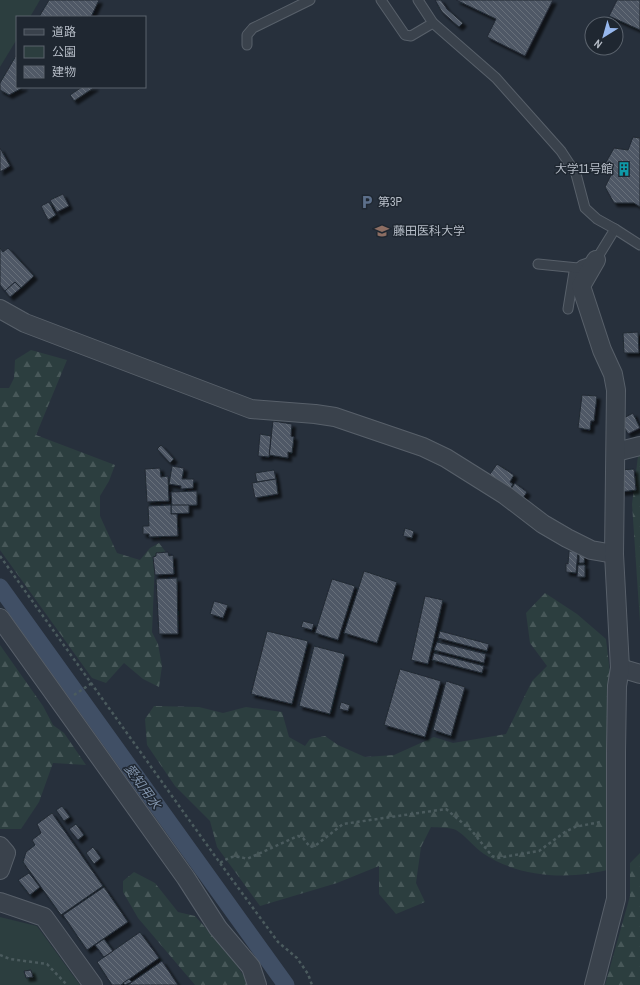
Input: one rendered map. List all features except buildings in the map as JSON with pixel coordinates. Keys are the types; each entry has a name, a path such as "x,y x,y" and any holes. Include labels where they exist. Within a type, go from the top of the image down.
{"street":[{"path":"594,985 616,899 617,686 620,668 614,554 616,390 613,374 602,350 581,286 596,260"},
{"path":"0,309 32,325 250,409 314,414 336,418 423,447 446,458 505,495 543,524 591,550 614,554"},
{"path":"616,452 640,446"},
{"path":"0,618 186,878 218,928 251,967 257,985"},
{"path":"620,668 640,674"},
{"path":"0,846 6,853 0,870"},
{"path":"0,902 44,917 93,985"}],"lane":[{"path":"247,45 247,35 253,28 310,0"},
{"path":"381,0 405,35 411,36 433,23"},
{"path":"418,0 433,23 496,78 561,151 576,174 585,208 597,219 640,245"},
{"path":"568,309 574,272 582,264 596,260 615,229"},
{"path":"538,264 578,268"}],"path":[{"path":"0,556 278,942 297,958 308,974 312,985"},
{"path":"62,704 92,683"},
{"path":"220,863 230,856 247,859 298,836 303,838 310,847 315,846 343,824 446,809 472,831 492,856 497,858 539,851 565,832 576,827 616,819"},
{"path":"0,955 10,960 47,964 67,985"}],"green space":[{"path":"0,0 40,0 31,16 16,16 16,41 0,67"},
{"path":"31,350 67,360 36,435 115,465 109,481 100,496 100,516 117,553 140,560 150,548 159,543 168,555 155,562 152,632 158,644 162,666 159,687 143,679 124,663 106,683 92,678 0,550 0,388 9,388 14,378 15,360"},
{"path":"640,440 640,623 632,504"},
{"path":"545,593 577,614 606,639 614,708 611,869 579,875 546,875 529,872 498,862 484,854 456,830 431,827 421,847 416,883 425,902 396,914 379,894 379,866 337,883 260,906 217,847 210,821 175,786 147,745 145,719 154,706 199,707 223,713 246,707 282,712 289,737 305,746 310,739 325,736 338,745 365,757 394,755 434,737 453,743 506,734 532,681 547,666 530,643 526,613"},
{"path":"0,645 43,706 53,725 64,733 86,765 53,763 39,802 21,829 0,829"},
{"path":"640,853 640,985 605,985 630,896 630,863"},
{"path":"134,872 155,883 178,912 195,916 229,954 250,985 195,985 138,918 123,892 123,881"},
{"path":"0,917 37,926 80,985 0,985"}],"waterway":[{"name":"愛知用水","path":"0,587 286,985"}],"place":[{"name":"大学11号館","path":"624,169"},
{"name":"第3P","path":"367,202"},
{"name":"藤田医科大学","path":"382,231"}]}
